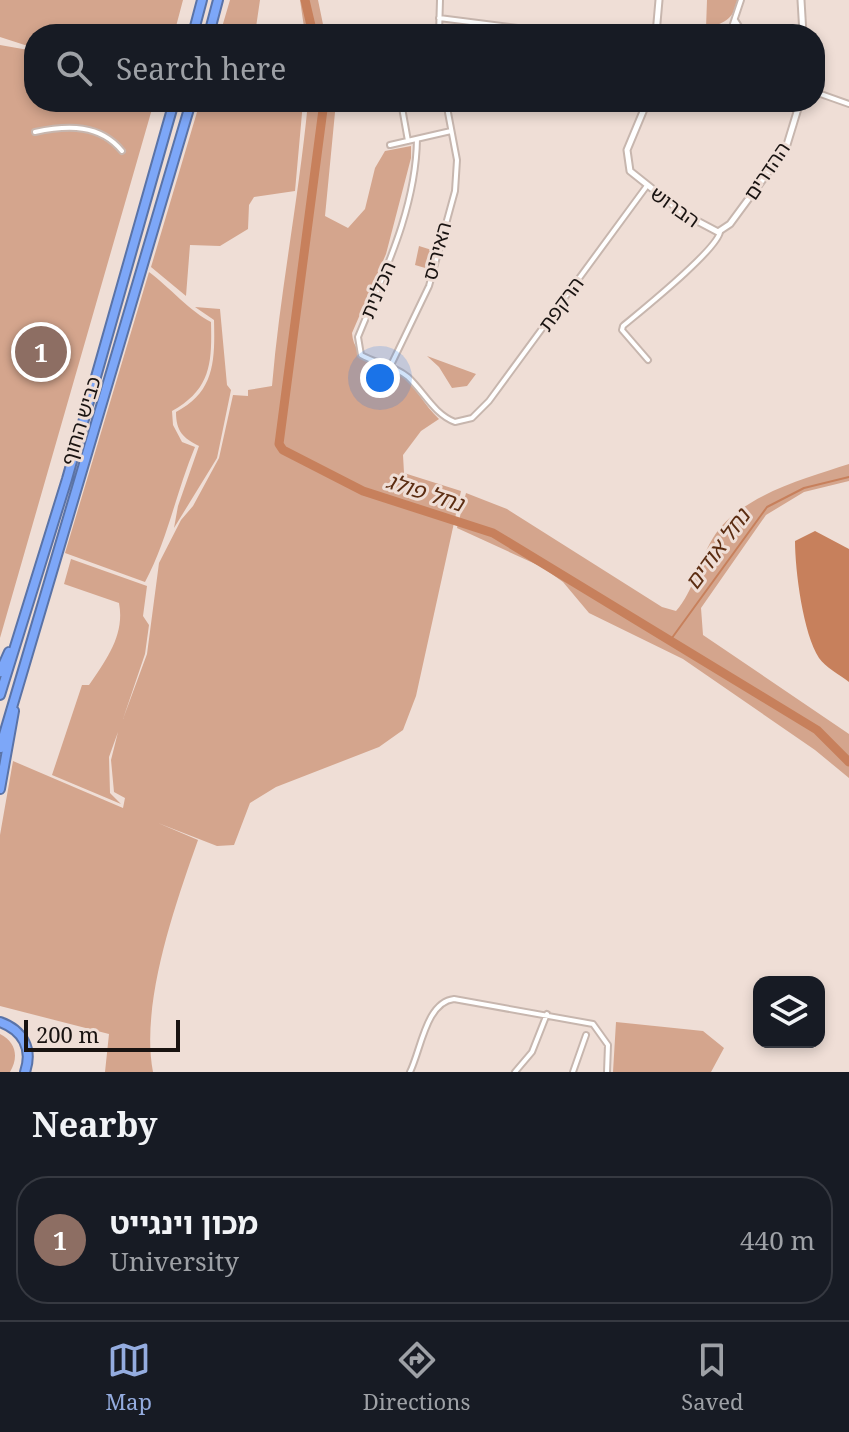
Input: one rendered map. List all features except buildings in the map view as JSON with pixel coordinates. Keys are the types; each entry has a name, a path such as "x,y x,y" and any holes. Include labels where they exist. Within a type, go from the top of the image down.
{"highway":[{"path":"196,24 202,0"},
{"path":"212,24 218,0"},
{"name":"כביש החוף","path":"0,695 67,479 171,112"},
{"name":"כביש החוף","path":"0,748 188,112"},
{"path":"0,672 18,633"},
{"path":"0,789 25,659"},
{"path":"0,1022 18,1032 25,1042 28,1055 25,1072"}],"street":[{"path":"439,24 440,0"},
{"path":"657,24 659,0"},
{"path":"730,24 735,20 741,0"},
{"path":"801,0 802,24"},
{"path":"439,18 487,24"},
{"path":"735,20 738,24"},
{"path":"825,96 849,104"},
{"path":"403,112 408,141"},
{"name":"האיריס","path":"391,365 429,286 455,191 457,160 448,112"},
{"name":"הברוש","path":"643,112 626,154 633,175 703,227 720,232"},
{"name":"ההדרים","path":"720,232 730,224 786,148 797,112"},
{"path":"35,132 61,127 86,129 104,134 122,151"},
{"path":"390,145 451,131"},
{"name":"הכלנית","path":"417,139 415,169 392,259 358,337 361,355 391,365 448,419 461,422 472,418"},
{"name":"הרקפת","path":"472,418 516,366 646,187"},
{"path":"648,360 622,330 623,326 717,241 720,232"},
{"path":"410,1072 433,1012 445,1000 547,1014 598,1027 608,1045 607,1072"},
{"path":"515,1072 532,1052 547,1014"},
{"path":"573,1072 586,1035"}],"shaded area":[{"path":"0,0 183,0 177,24 24,24 24,45 0,37"},
{"path":"230,0 260,0 256,24 223,24"},
{"path":"300,0 318,0 323,24 304,24"},
{"path":"707,0 738,0 727,20 719,24 706,24"},
{"path":"0,45 24,49 24,112 151,112 0,638"},
{"path":"197,112 302,112 295,191 254,197 249,205 248,229 220,246 190,245 186,296 151,267"},
{"path":"307,112 335,112 325,216 348,228 365,209 375,168 385,151 411,146 411,158 386,254 352,333 363,355 401,375 439,419 421,431 403,455 404,473 461,491 416,696 403,730 379,747 276,787 250,803 234,845 217,846 158,823 198,840 170,924 155,986 150,1045 153,1072 105,1072 109,1034 0,1006 0,835 13,761 123,808 125,798 114,792 111,760 118,732 109,757 110,793 121,804 52,775 82,685 89,685 108,656 117,636 120,614 119,603 64,584 71,559 147,586 143,616 149,625 145,654 123,719 147,654 159,563 219,458 233,395 248,396 248,390 272,386"},
{"path":"419,246 435,251 432,270 415,265"},
{"path":"149,272 211,322 211,337 209,362 202,384 185,403 172,411 173,425 182,442 195,447 160,549 145,582 65,553"},
{"path":"195,307 220,309 227,385 231,390 217,458 174,528 178,506 199,446 182,433 176,412 199,395 213,361 214,320"},
{"path":"427,356 476,374 467,386 452,388 439,367"},
{"path":"849,464 849,481 804,492 766,515 701,608 703,635 849,734 849,778 815,750 683,659 589,613 563,582 542,567 457,528 466,493 507,509 662,607 676,611 713,538 724,523 774,490"},
{"path":"815,531 849,549 849,682 819,658 804,618 795,541"},
{"path":"616,1022 703,1031 724,1048 711,1072 613,1072"},
{"path":"0,1034 13,1046 14,1061 10,1072 0,1072"}],"waterway":[{"name":"נחל פולג","path":"305,0 311,24"},
{"name":"נחל פולג","path":"323,112 279,444 283,450 363,491 493,533 817,730 849,762"},
{"name":"נחל אודים","path":"669,642 767,507 804,488 849,477"}],"place":[{"name":"מכון וינגייט","path":"41,352"}]}
